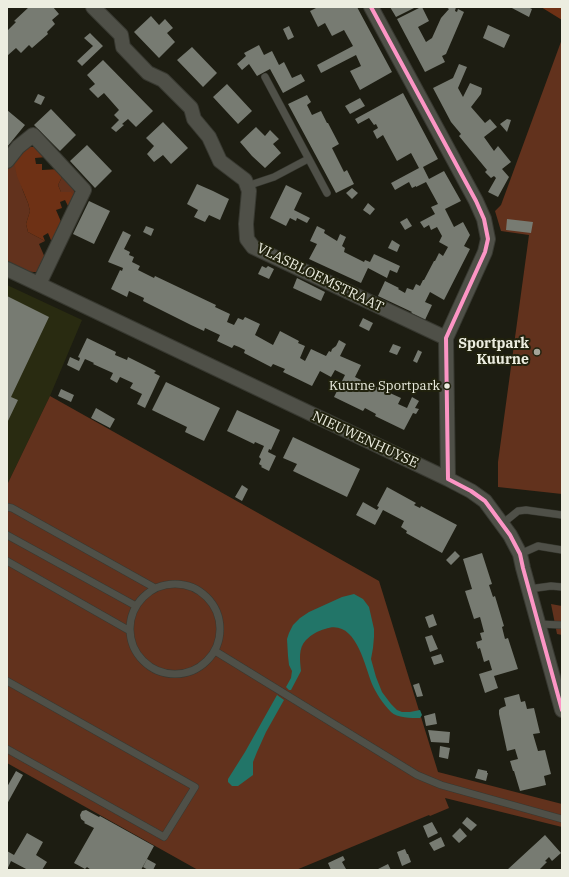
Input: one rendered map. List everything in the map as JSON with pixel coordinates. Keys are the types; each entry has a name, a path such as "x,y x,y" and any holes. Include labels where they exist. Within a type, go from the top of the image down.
{"street":[{"path":"94,7 121,35 123,47 148,73 163,80 191,108 194,119 209,136 220,161 245,180 247,186"},
{"path":"371,7 484,219 488,238 485,252 446,338 448,479"},
{"path":"7,161 18,147 33,135 84,190 39,284"},
{"name":"VLASBLOEMSTRAAT","path":"247,186 249,191 246,224 247,238 253,247 446,338"},
{"name":"NIEUWENHUYSE","path":"7,269 448,479 471,491 485,501 510,535 520,554 528,589 562,710"}],"lane":[{"path":"265,77 327,193"},
{"path":"247,186 274,177 308,159"},
{"path":"7,507 12,508 155,588"},
{"path":"502,524 518,511 526,510 562,515"},
{"path":"7,536 136,606"},
{"path":"520,554 538,546 562,550"},
{"path":"7,562 130,632"},
{"path":"169,584 184,585 198,590 209,599 217,612 220,626 219,641 215,651 208,661 196,670 182,674 167,674 159,672 146,664 133,646 130,632 132,617 136,606 143,597 155,588 169,584"},
{"path":"528,589 551,586 562,587"},
{"path":"538,624 562,625"},
{"path":"215,651 417,775 441,785 562,819"},
{"path":"7,681 195,787 164,837 7,749"}],"shaded area":[{"path":"541,7 562,7 562,20"},
{"name":"Sportpark Kuurne","path":"562,39 562,494 498,487 498,462 529,235 501,231 495,211 501,205"},
{"path":"38,147 47,157 35,158 36,164 42,164 42,170 60,169 62,172 58,185 61,192 71,192 76,198 70,210 65,200 60,202 62,208 56,210 62,224 53,245 48,233 43,236 45,241 28,232 26,224 30,211 17,176 14,162 22,149"},
{"path":"14,159 30,211 26,224 28,232 45,241 39,244 46,260 42,268 34,272 24,270 7,261 7,168"},
{"path":"62,172 71,181 76,198 61,192 58,185"},
{"path":"7,285 82,320 50,396 7,485"},
{"path":"50,396 379,581 438,772 562,804 562,827 445,798 449,808 296,870 198,870 7,763 7,485"},
{"path":"551,604 562,606 562,635 557,634"}],"water":[{"path":"354,594 363,599 369,607 374,629 371,659 382,692 397,710 402,712 410,712 420,710 422,715 420,718 400,717 388,709 372,684 357,644 344,630 335,627 313,634 303,643 300,658 301,671 291,690 286,687 291,678 292,671 289,665 287,639 293,625 309,612 342,597"},
{"path":"277,695 284,700 266,732 257,752 253,762 253,775 238,786 232,786 228,782 228,779"}],"building":[{"path":"29,7 53,7 59,14 52,20 55,24 47,32 48,34 32,48 29,45 21,53 16,48 7,56 7,31 16,22 14,21"},
{"path":"318,7 357,7 392,72 360,90 350,71 361,66 356,55 321,73 317,65 353,46 344,30 332,36 325,23 318,27 310,11"},
{"path":"390,7 416,7 396,17"},
{"path":"421,7 429,21 418,27 426,42 432,38 441,18 449,9 446,7 456,7 455,11 457,12 458,9 464,12 446,54 442,56 445,62 425,72 397,19"},
{"path":"510,7 528,7 532,9 529,17"},
{"path":"151,16 159,25 165,19 173,28 167,33 175,42 159,58 134,32"},
{"path":"488,25 510,35 504,48 483,38"},
{"path":"289,26 294,37 288,40 283,29"},
{"path":"90,33 103,46 82,66 77,61 93,46 84,38"},
{"path":"259,45 264,55 272,51 279,65 284,62 292,78 301,74 305,81 283,93 270,69 257,76 249,64 242,70 237,64 246,56 244,53"},
{"path":"192,47 217,73 203,87 177,60"},
{"path":"103,60 153,111 136,127 128,119 116,132 111,128 119,120 114,115 119,110 104,93 98,98 89,89 95,84 87,75"},
{"path":"459,64 467,67 458,88 463,97 470,83 482,88 481,94 471,107 485,123 490,119 497,127 484,137 494,151 498,146 511,162 502,169 509,177 498,197 488,192 496,178 494,176 491,178 485,172 487,170 459,136 461,134 451,122 433,88 453,78"},
{"path":"227,84 252,111 238,124 213,97"},
{"path":"403,93 438,159 423,167 429,179 444,171 461,201 445,209 454,227 463,222 470,235 464,246 470,249 444,300 430,292 425,302 432,305 425,320 411,313 412,312 378,296 385,281 399,288 398,289 405,293 407,288 413,290 416,284 420,286 439,253 443,256 448,247 439,242 442,236 437,227 431,230 429,225 424,228 420,222 435,214 431,207 438,204 426,182 412,188 409,182 395,190 391,183 419,168 411,153 397,161 383,135 377,139 373,131 378,128 376,124 374,125 369,118 358,124 355,119"},
{"path":"38,94 45,97 41,105 34,102"},
{"path":"307,95 311,102 307,105 312,115 321,111 328,123 339,144 332,148 344,172 347,170 354,184 336,193 288,104"},
{"path":"360,98 365,106 350,114 345,106"},
{"path":"51,109 76,135 60,151 34,125"},
{"path":"7,110 25,125 7,147"},
{"path":"507,119 511,120 507,132 500,124"},
{"path":"163,122 188,148 171,164 163,155 154,162 147,154 154,146 146,138"},
{"path":"256,127 265,136 270,130 279,139 273,144 281,153 265,168 240,142"},
{"path":"87,145 112,171 95,188 70,161"},
{"path":"197,184 229,199 220,220 209,215 205,222 194,217 198,210 187,204"},
{"path":"286,185 302,193 294,210 310,218 307,223 297,218 296,221 290,218 286,226 270,218"},
{"path":"352,188 358,193 352,199 346,193"},
{"path":"89,201 110,211 94,244 73,234"},
{"path":"368,203 375,209 370,215 363,210"},
{"path":"407,218 412,226 405,230 400,222"},
{"path":"507,219 533,222 531,233 506,230"},
{"path":"146,226 154,229 151,236 143,232"},
{"path":"317,226 325,230 324,233 337,241 340,234 346,237 342,246 345,248 344,252 364,262 365,260 370,262 374,254 400,266 397,273 390,270 387,278 368,268 361,283 309,259 317,244 310,241"},
{"path":"123,231 131,235 124,249 130,252 129,255 134,257 132,262 140,266 138,270 154,278 155,276 216,305 215,307 230,314 227,322 234,325 238,318 243,320 245,317 260,324 255,335 273,345 280,331 299,341 298,343 305,346 300,358 305,361 311,349 326,356 329,351 331,352 336,346 339,340 346,344 340,356 361,365 355,377 361,380 359,385 371,391 374,386 401,398 398,404 407,408 412,397 419,401 415,408 419,409 416,414 413,413 404,430 375,416 376,414 365,408 363,411 334,397 345,375 335,370 331,377 320,371 312,386 283,372 285,369 273,364 271,367 244,353 245,350 239,347 234,345 232,348 217,341 220,335 205,328 204,331 191,325 143,301 144,298 129,291 127,297 111,289 120,270 122,271 123,268 108,262"},
{"path":"392,240 400,245 397,252 388,248"},
{"path":"262,266 266,268 268,266 274,269 269,279 258,274"},
{"path":"297,278 325,292 321,301 293,288"},
{"path":"7,296 49,317 11,397 18,400 7,423"},
{"path":"363,318 373,323 369,331 359,326"},
{"path":"87,338 116,352 115,355 127,360 128,357 156,371 154,373 160,376 145,408 137,404 142,394 130,388 133,383 120,377 117,383 110,379 113,373 85,359 79,371 67,365 70,357 79,361 80,358 78,357"},
{"path":"393,344 401,347 397,355 389,352"},
{"path":"418,350 422,352 417,363 413,361"},
{"path":"166,382 220,408 204,441 185,432 187,427 152,410"},
{"path":"61,389 74,395 71,402 58,396"},
{"path":"96,408 115,419 110,428 91,418"},
{"path":"237,410 280,430 271,450 269,449 268,452 276,456 269,471 261,467 262,466 259,464 261,459 259,457 264,446 255,442 254,444 227,431"},
{"path":"293,437 360,469 347,497 293,471 297,464 283,458"},
{"path":"242,485 248,489 242,501 235,497"},
{"path":"387,487 416,503 414,505 420,508 421,506 457,525 442,553 406,533 407,531 401,527 404,521 383,510 375,525 356,515 363,502 377,510 379,507 377,506"},
{"path":"455,551 460,556 451,565 446,560"},
{"path":"482,553 492,584 489,585 493,597 495,596 504,626 502,627 505,639 508,638 518,669 494,676 498,688 485,693 479,674 492,670 489,660 484,662 480,648 478,649 476,642 482,640 480,633 484,632 480,617 474,619 465,591 472,589 463,559"},
{"path":"433,614 437,625 429,628 425,617"},
{"path":"432,635 438,649 430,652 425,637"},
{"path":"441,654 444,662 434,665 431,657"},
{"path":"419,683 423,696 417,697 413,685"},
{"path":"519,694 521,702 525,701 527,709 534,708 540,733 533,734 538,751 545,750 551,774 544,776 546,785 520,791 510,761 518,759 515,749 507,751 499,714 499,710 506,706 504,698"},
{"path":"435,713 437,724 426,726 424,716"},
{"path":"428,730 450,732 449,743 431,742"},
{"path":"440,746 450,748 448,759 439,757"},
{"path":"478,769 487,771 486,781 475,778"},
{"path":"16,771 23,775 7,804 7,787"},
{"path":"86,810 99,817 100,816 154,846 141,870 91,870 87,867 85,869 74,863 94,828 84,823 85,822 81,819 80,815 82,811"},
{"path":"467,817 477,825 471,831 462,823"},
{"path":"432,822 438,833 428,838 423,826"},
{"path":"460,828 467,836 459,843 452,836"},
{"path":"27,833 43,842 36,855 47,862 42,870 28,870 11,861 7,870 7,851 14,855"},
{"path":"545,835 561,853 552,861 549,857 545,861 547,862 539,870 507,870"},
{"path":"441,837 445,846 434,851 429,843"},
{"path":"405,849 411,862 402,866 397,852"},
{"path":"343,856 345,860 342,862 346,869 331,870 328,863"},
{"path":"147,859 156,864 153,870 148,870 143,867"},
{"path":"388,864 391,870 376,870"}],"transit line":[{"path":"371,7 476,201 484,219 488,239 485,252 446,338 448,479"},
{"path":"448,479 471,491 485,501 510,535 520,554 562,710"}],"place":[{"name":"Sportpark Kuurne","path":"537,352"},
{"name":"Kuurne Sportpark","path":"447,386"}]}
